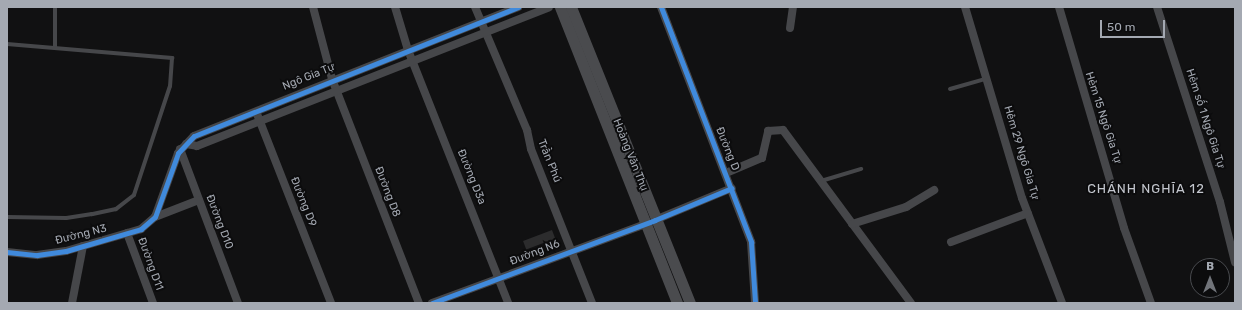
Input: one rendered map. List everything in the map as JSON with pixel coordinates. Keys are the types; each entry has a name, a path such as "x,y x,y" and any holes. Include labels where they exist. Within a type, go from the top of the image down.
{"street":[{"name":"Đường D8","path":"313,7 332,79 419,303"},
{"name":"Đường D3a","path":"395,7 408,50 508,303"},
{"name":"Trần Phú","path":"475,7 479,21 527,130 531,149 592,303"},
{"name":"Ngô Gia Tự","path":"183,146 194,136 255,110 518,7"},
{"name":"Ngô Gia Tự","path":"183,146 197,146 336,88 549,7"},
{"name":"Hoàng Văn Thụ","path":"560,7 611,108 630,157 671,290 677,303"},
{"name":"Hoàng Văn Thụ","path":"571,7 600,113 620,162 690,303"},
{"name":"Đường D","path":"661,7 732,188 751,242 755,303"},
{"path":"790,28 793,7"},
{"name":"Hẻm 29 Ngô Gia Tự","path":"965,7 1028,213 1062,303"},
{"name":"Hẻm 15 Ngô Gia Tự","path":"1059,7 1124,228 1151,303"},
{"name":"Hẻm số 1 Ngô Gia Tự","path":"1157,7 1220,202 1235,262"},
{"path":"600,113 611,108"},
{"name":"Đường D9","path":"255,110 331,303"},
{"path":"726,173 762,158 768,131 773,128 788,136 911,303"},
{"path":"155,217 183,146"},
{"name":"Đường D10","path":"183,146 199,200 238,303"},
{"path":"620,162 630,157"},
{"name":"Đường N6","path":"432,303 650,222 732,188"},
{"path":"852,224 906,207 934,190"},
{"name":"Đường N3","path":"7,252 37,255 83,246 127,233 150,224 155,217 199,200"},
{"path":"951,242 1028,213"},
{"name":"Đường D11","path":"127,233 153,303"},
{"path":"72,303 83,246"},
{"path":"671,290 682,285"}],"lane":[{"path":"55,7 55,48"},
{"path":"7,44 172,58 170,86 134,195 116,209 92,214 66,218 7,217"},
{"path":"950,89 987,78"},
{"path":"820,181 861,169"}],"building":[{"path":"552,230 555,238 526,250 523,241"}],"cycle path":[{"path":"7,252 37,255 66,251 141,229 155,217 178,153 194,136 518,7"},
{"path":"661,7 751,242 755,303"},
{"path":"432,303 655,220 732,188"}],"district":[{"name":"CHÁNH NGHĨA 12","path":"1146,189"}]}
